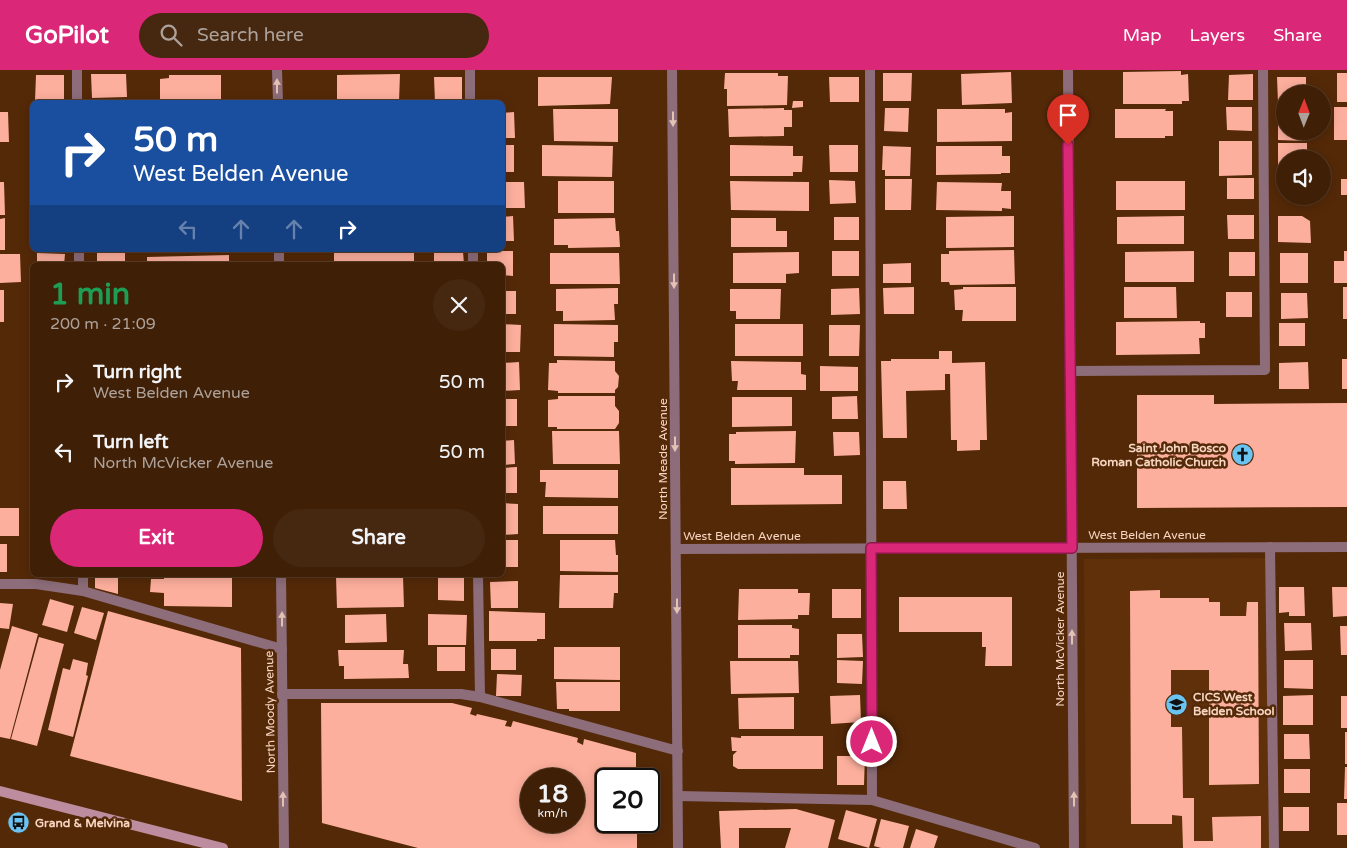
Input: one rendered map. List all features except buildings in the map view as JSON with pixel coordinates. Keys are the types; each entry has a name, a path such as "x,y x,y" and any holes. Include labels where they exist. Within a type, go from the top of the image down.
{"main road":[{"path":"0,791 223,848"}],"street":[{"path":"77,70 77,100"},
{"path":"277,70 278,100"},
{"path":"470,70 470,100"},
{"name":"North Meade Avenue","path":"672,70 678,848"},
{"path":"870,70 872,800"},
{"name":"North McVicker Avenue","path":"1068,70 1074,848"},
{"path":"1070,371 1265,370 1263,70"},
{"path":"1270,547 1274,848"},
{"name":"West Belden Avenue","path":"676,548 1347,547"},
{"path":"83,577 83,591"},
{"name":"North Moody Avenue","path":"281,577 284,848"},
{"path":"478,577 480,697"},
{"path":"0,584 36,584 83,591 282,649"},
{"path":"282,694 461,694 480,697 678,752"},
{"path":"678,796 872,800 1035,848"}],"shaded area":[{"name":"CICS West Belden School","path":"1267,558 1269,848 1086,848 1084,559"}],"place":[{"name":"Saint John Bosco Roman Catholic Church","path":"1242,455"},
{"name":"CICS West Belden School","path":"1177,704"},
{"name":"Grand & Melvina","path":"19,823"}],"route":[{"path":"872,742 871,548 1072,548 1068,145"}]}
